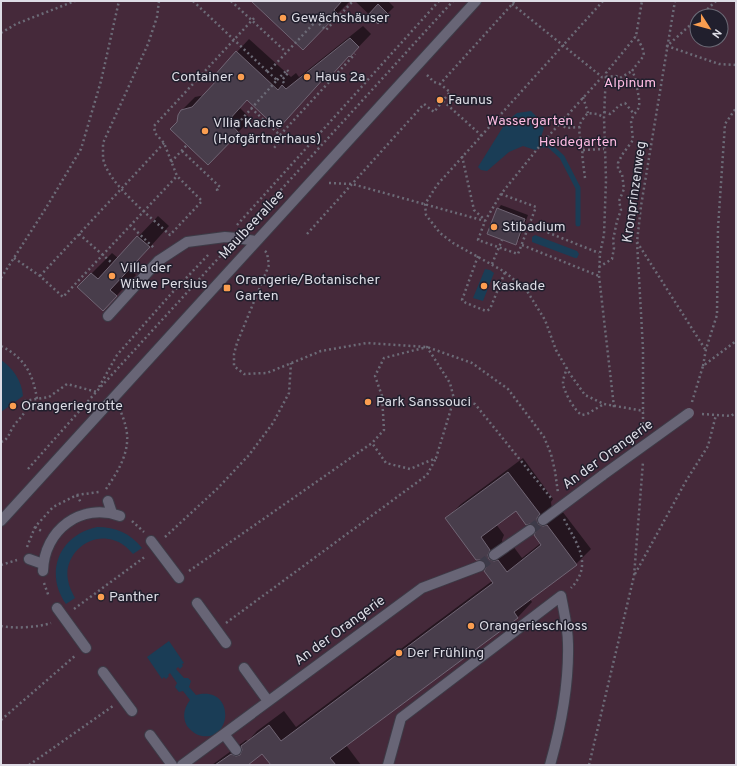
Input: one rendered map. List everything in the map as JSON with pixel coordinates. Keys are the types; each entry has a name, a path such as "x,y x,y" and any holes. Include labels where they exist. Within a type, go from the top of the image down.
{"street":[{"name":"Maulbeerallee","path":"1,521 476,1"},
{"path":"108,316 158,261 187,242 225,237 256,241"},
{"name":"An der Orangerie","path":"543,520 689,413"},
{"path":"108,501 116,514"},
{"path":"29,559 43,568 48,536 59,516 78,517 84,509 116,514"},
{"path":"494,555 530,530"},
{"path":"154,545 179,578"},
{"name":"An der Orangerie","path":"182,765 422,588 480,566"},
{"path":"388,765 401,718 561,596 566,620 568,673 550,765"},
{"path":"197,603 226,643"},
{"path":"57,608 86,648"},
{"path":"244,668 268,702"},
{"path":"103,672 132,711"},
{"path":"224,734 236,750"},
{"path":"150,735 172,765"}],"path":[{"path":"1,33 16,24 75,1"},
{"path":"1,278 46,208 81,149 101,81 120,1"},
{"path":"159,1 157,17 148,44 103,143 103,159 108,172 121,189 170,235 202,201 177,176 164,143 155,133 154,126 256,16"},
{"path":"193,1 277,80"},
{"path":"231,1 286,52"},
{"path":"268,72 316,20 326,30 353,1"},
{"path":"97,391 117,355 439,1"},
{"path":"26,471 97,391 453,1"},
{"path":"307,234 424,104 434,112 450,92 440,84 515,1"},
{"path":"604,1 482,136 462,156 437,185 425,204 426,215 440,233 452,243 505,272 527,292 545,320 556,350 585,395 614,407 599,276 600,253 604,235 606,180 604,149 606,73 636,36 642,1"},
{"name":"Kronprinzenweg","path":"614,407 644,411 643,349 636,242 675,1"},
{"path":"709,8 716,1"},
{"path":"512,4 602,77"},
{"path":"689,26 667,46 719,64 736,65"},
{"path":"500,194 536,207 518,254 478,240 485,221 500,194 534,152 602,77 616,76 620,78 632,71 642,59 644,54 636,36"},
{"path":"280,135 355,54"},
{"path":"241,120 287,70 289,72 282,80 284,83"},
{"path":"600,267 612,259 614,248 613,240 621,210 619,201 624,189 622,174 618,169 618,163 633,140 631,121 634,114 637,112 640,98 632,71"},
{"path":"583,97 588,113"},
{"path":"442,101 482,136"},
{"path":"604,112 610,114 618,105 625,103 634,114"},
{"path":"251,108 283,138 273,149"},
{"path":"736,108 725,124 718,228 717,315 706,349 689,413 730,416 736,412"},
{"path":"588,113 604,116"},
{"path":"585,178 580,127 581,122 588,113"},
{"path":"560,123 566,128 580,127"},
{"path":"40,276 164,143"},
{"path":"171,162 187,145"},
{"path":"583,150 604,149"},
{"path":"182,151 220,187 217,190 219,191"},
{"path":"462,156 474,210 485,221"},
{"path":"14,258 40,276 63,297 177,176"},
{"path":"310,183 352,184 485,221"},
{"path":"130,225 155,249 152,253"},
{"path":"529,225 600,253"},
{"path":"79,234 112,263"},
{"path":"492,264 502,240"},
{"path":"256,241 267,253 269,265 237,343 234,354 234,366 244,374 268,373 321,351 368,343 427,347 472,363 508,389 544,437 551,454 555,471 559,508"},
{"path":"636,242 706,349"},
{"path":"522,245 599,276"},
{"path":"478,256 462,300 466,303 486,311 490,310 505,272"},
{"path":"702,366 736,341"},
{"path":"1,346 18,357 28,370 34,382 36,399"},
{"path":"216,630 427,475 436,458 454,400 450,383 427,347"},
{"path":"179,578 372,443 384,430 382,396 375,376 384,358 427,347"},
{"path":"1,626 9,628 49,624 63,617 164,537 218,488 250,455 273,423 289,394 291,363"},
{"path":"567,367 563,384 578,414 587,414 604,404"},
{"path":"454,400 475,404 559,508 582,555 583,568 578,581 561,596"},
{"path":"634,576 686,481 708,446 716,415"},
{"path":"372,443 386,462 410,469 436,458"},
{"path":"588,765 634,576 642,472"},
{"path":"78,495 84,509"},
{"path":"116,514 137,524 154,545"},
{"path":"35,526 48,536"},
{"path":"43,568 46,591 57,608"},
{"path":"1,720 73,657 86,648"},
{"path":"29,765 123,699"}],"green space":[{"name":"Park Sanssouci","path":"1,1 736,1 736,765 1,765"}],"water":[{"path":"531,111 538,118 544,128 539,143 542,145 541,148 535,150 523,146 509,152 487,171 481,170 478,167 506,122 517,113"},
{"path":"535,235 577,251 579,254 577,258 575,258 532,242 532,237"},
{"name":"Kaskade","path":"485,269 494,273 483,301 473,298"},
{"path":"1,360 16,375 21,385 23,396 1,412"},
{"path":"97,527 110,528 122,532 133,538 142,548 133,554 119,542 104,538 86,543 79,548 69,562 67,571 69,585 75,598 66,604 59,592 56,580 56,568 59,557 73,538 84,531"},
{"path":"169,641 184,663 180,669 178,667 176,669 184,678 188,678 191,681 189,687 196,695 209,694 218,698 223,705 225,714 224,723 220,730 212,735 198,735 187,726 184,713 190,700 183,691 179,692 175,687 177,683 170,673 166,679 164,677 162,679 147,657"}],"building":[{"path":"251,1 342,1 334,10 338,14 303,50"},
{"path":"378,4 388,14 378,24 368,15"},
{"path":"350,38 359,47 329,78 326,76 278,129 247,100 228,121 239,133 208,165 170,129 177,122 178,115 181,110 192,107 218,79 214,76 236,51 278,90 282,85 286,89"},
{"name":"Stibadium","path":"497,208 525,219 516,245 487,234"},
{"name":"Villa der Witwe Persius","path":"137,236 150,247 110,290 117,296 103,311 77,287 91,273 98,279"},
{"name":"Orangerieschloss","path":"508,472 540,514 537,518 538,524 543,526 547,525 577,565 514,612 518,618 330,758 336,765 271,765 262,754 248,765 215,765 231,754 236,756 240,755 242,750 241,746 269,725 281,741 493,583 484,571 486,567 484,561 476,560 445,518","holes":["516,511 526,525 530,524 535,526 536,530 534,535 541,545 507,572 498,560 494,561 489,559 488,555 490,550 481,537"]}],"waterway":[{"path":"542,145 549,145 562,157 578,188 578,224"}],"tunnel":[{"path":"530,530 543,520"},
{"path":"480,566 494,555"}],"place":[{"name":"Gewächshäuser","path":"283,18"},
{"name":"Container","path":"241,77"},
{"name":"Haus 2a","path":"307,77"},
{"name":"Faunus","path":"440,100"},
{"name":"Vllia Kache (Hofgärtnerhaus)","path":"205,131"},
{"name":"Stibadium","path":"494,227"},
{"name":"Villa der Witwe Persius","path":"112,276"},
{"name":"Kaskade","path":"484,286"},
{"name":"Orangerie/Botanischer Garten","path":"227,288"},
{"name":"Park Sanssouci","path":"368,402"},
{"name":"Orangeriegrotte","path":"13,406"},
{"name":"Panther","path":"101,597"},
{"name":"Orangerieschloss","path":"471,626"},
{"name":"Der Frühling","path":"399,653"}],"park label":[{"name":"Alpinum","path":"630,83"},
{"name":"Wassergarten","path":"530,121"},
{"name":"Heidegarten","path":"578,142"}]}
